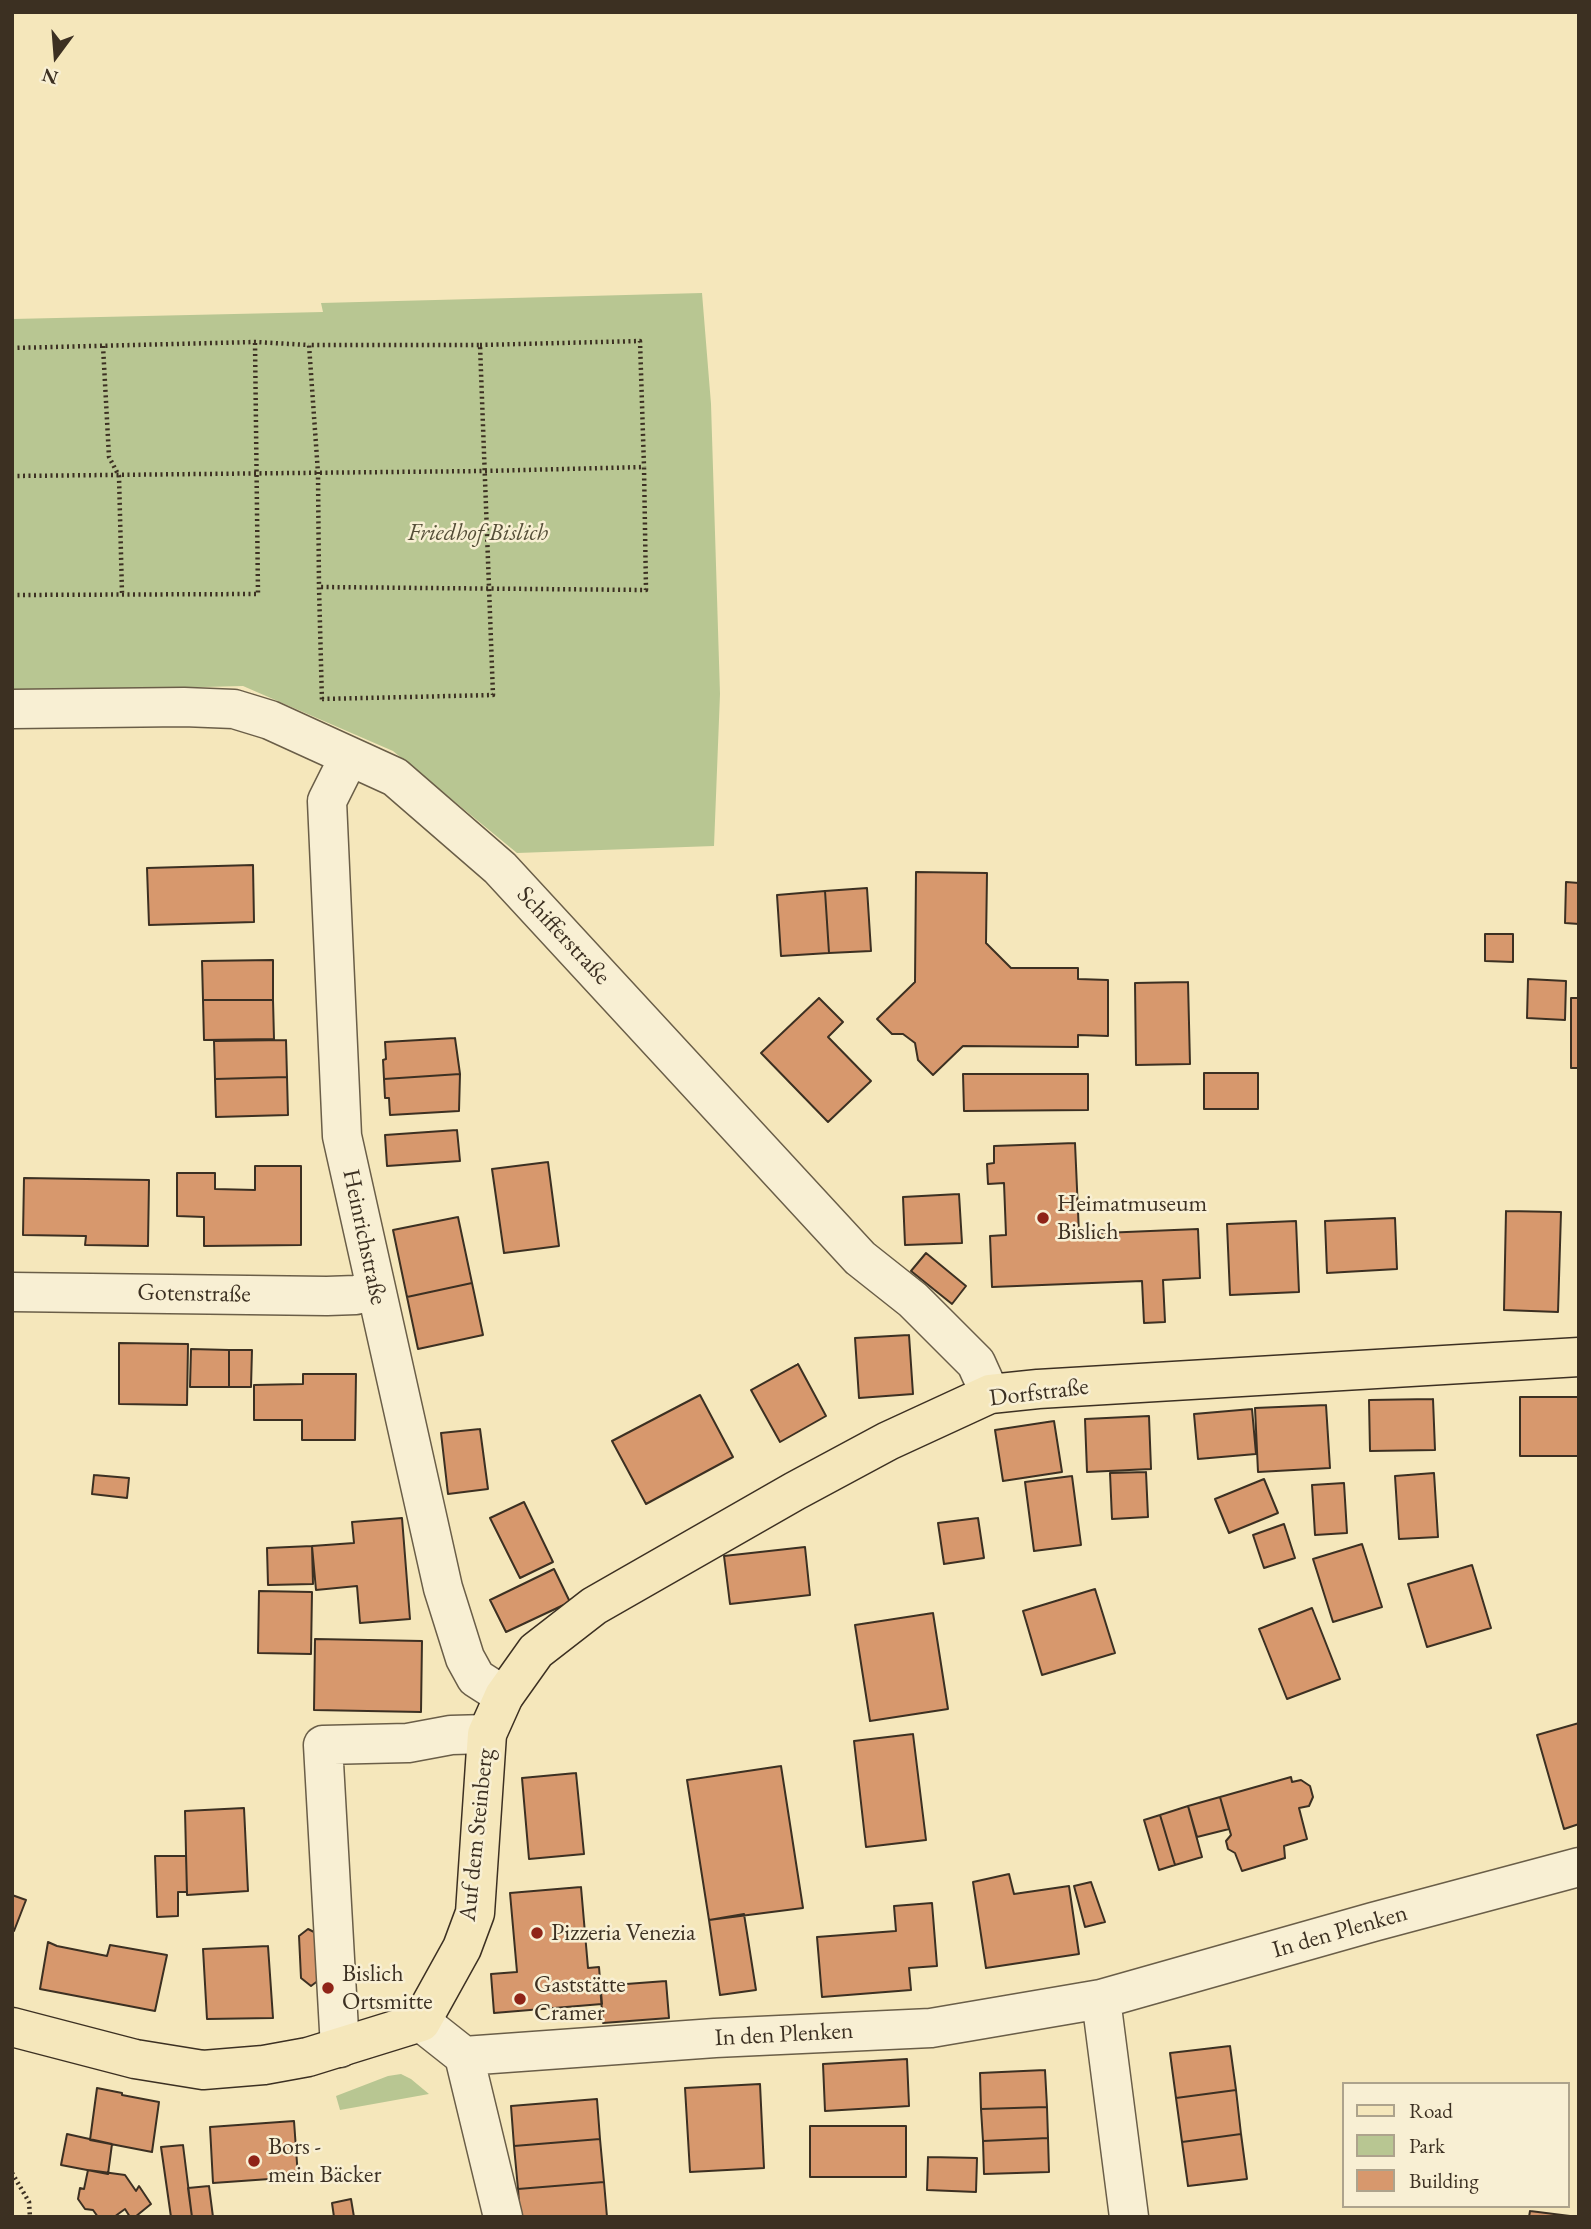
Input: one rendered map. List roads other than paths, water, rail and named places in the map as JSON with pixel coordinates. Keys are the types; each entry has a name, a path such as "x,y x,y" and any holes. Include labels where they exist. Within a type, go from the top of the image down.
{"main road":[{"name":"Dorfstraße","path":"504,1696 536,1651 594,1606 888,1441 990,1394 1579,1357"},
{"name":"Auf dem Steinberg","path":"421,2022 462,1948 475,1913 487,1734 504,1696"},
{"path":"12,2027 135,2059 203,2070 264,2065 308,2057 421,2022"}],"street":[{"name":"Schifferstraße","path":"12,709 234,709 270,720 395,777 500,868 860,1258 913,1300 976,1363 990,1394"},
{"name":"Heinrichstraße","path":"336,751 327,801 342,1136 443,1588 461,1646 476,1678 504,1696"},
{"name":"Gotenstraße","path":"12,1292 327,1296 356,1295 375,1289"},
{"path":"341,2048 323,1745 408,1743 451,1735 487,1734"},
{"name":"In den Plenken","path":"464,2056 715,2038 931,2028 1101,1999 1579,1867"},
{"path":"1101,1999 1129,2217"},
{"path":"421,2022 464,2056 503,2217"}],"place":[{"name":"Heimatmuseum Bislich","path":"1043,1218"},
{"name":"Pizzeria Venezia","path":"537,1933"},
{"name":"Bislich Ortsmitte","path":"328,1988"},
{"name":"Gaststätte Cramer","path":"520,1999"},
{"name":"Bors - mein Bäcker","path":"254,2161"}],"park label":[{"name":"Friedhof Bislich","path":"478,533"}]}
